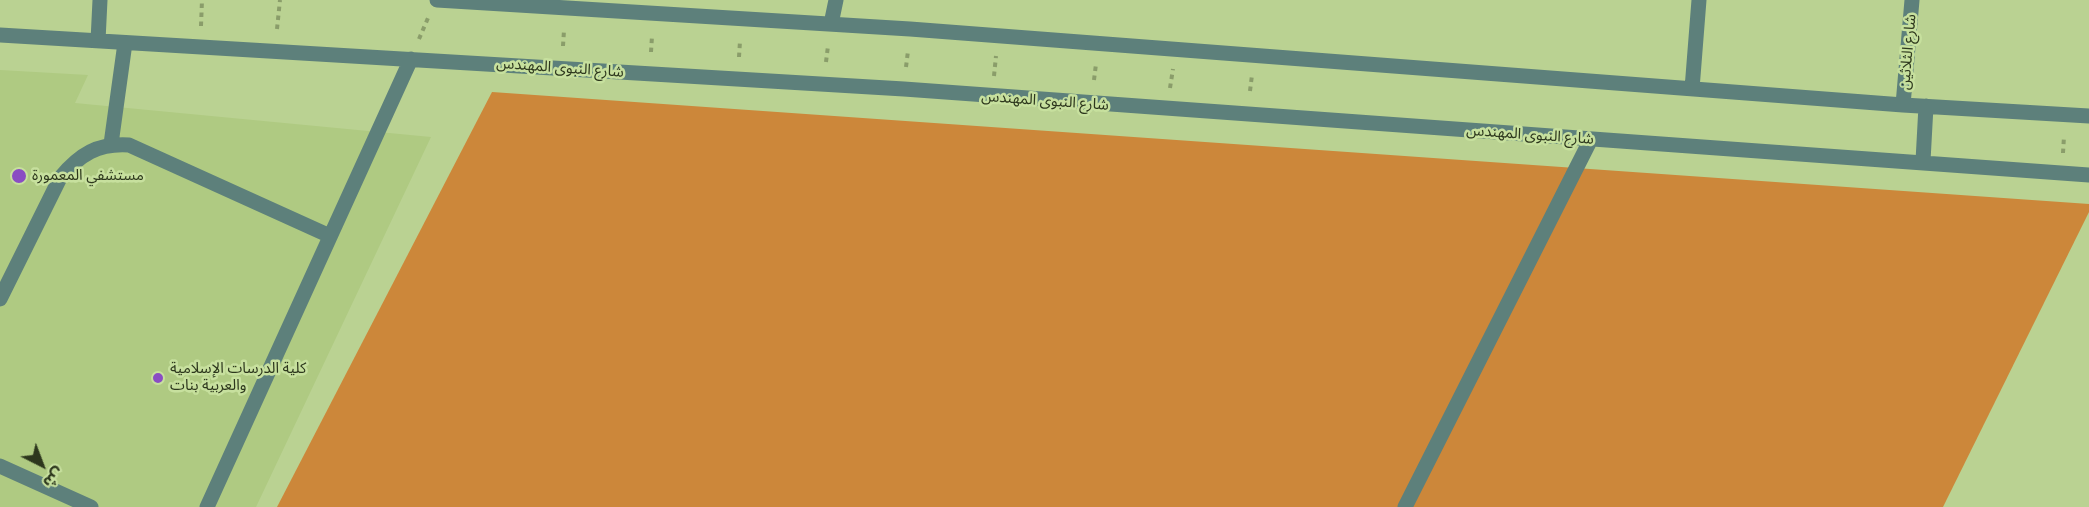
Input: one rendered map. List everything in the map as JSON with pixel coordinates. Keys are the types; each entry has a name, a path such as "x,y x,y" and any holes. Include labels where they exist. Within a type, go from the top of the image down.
{"street":[{"path":"99,41 100,0"},
{"path":"831,24 836,0"},
{"path":"1692,88 1699,0"},
{"name":"شارع الثلاثين","path":"1903,105 1912,0"},
{"path":"434,5 566,8 910,29 998,38 1903,105 2089,116"},
{"name":"شارع النبوى المهندس","path":"0,35 904,89 1591,140 1923,161 2089,175"},
{"path":"111,144 125,43"},
{"path":"207,507 411,59"},
{"path":"1923,161 1926,106"},
{"path":"1405,507 1591,140"},
{"path":"0,299 60,177 73,161 91,150 111,144 129,145 330,236"},
{"path":"0,466 91,507"}],"path":[{"path":"274,52 280,0"},
{"path":"411,59 434,5"},
{"path":"562,68 566,8"},
{"path":"649,74 654,14"},
{"path":"737,79 741,19"},
{"path":"823,84 831,24"},
{"path":"904,89 910,29"},
{"path":"992,97 998,38"},
{"path":"1092,104 1098,45"},
{"path":"1166,109 1176,51"},
{"path":"1246,115 1255,57"},
{"path":"2062,173 2066,115"}],"shaded area":[{"name":"كلية الدرسات الإسلامية والعربية بنات","path":"0,70 88,75 75,103 431,137 256,507 0,507"},
{"path":"492,92 2089,204 2089,212 1943,507 277,507"}],"place":[{"name":"مستشفي المعمورة","path":"19,176"},
{"name":"كلية الدرسات الإسلامية والعربية بنات","path":"158,378"}]}
